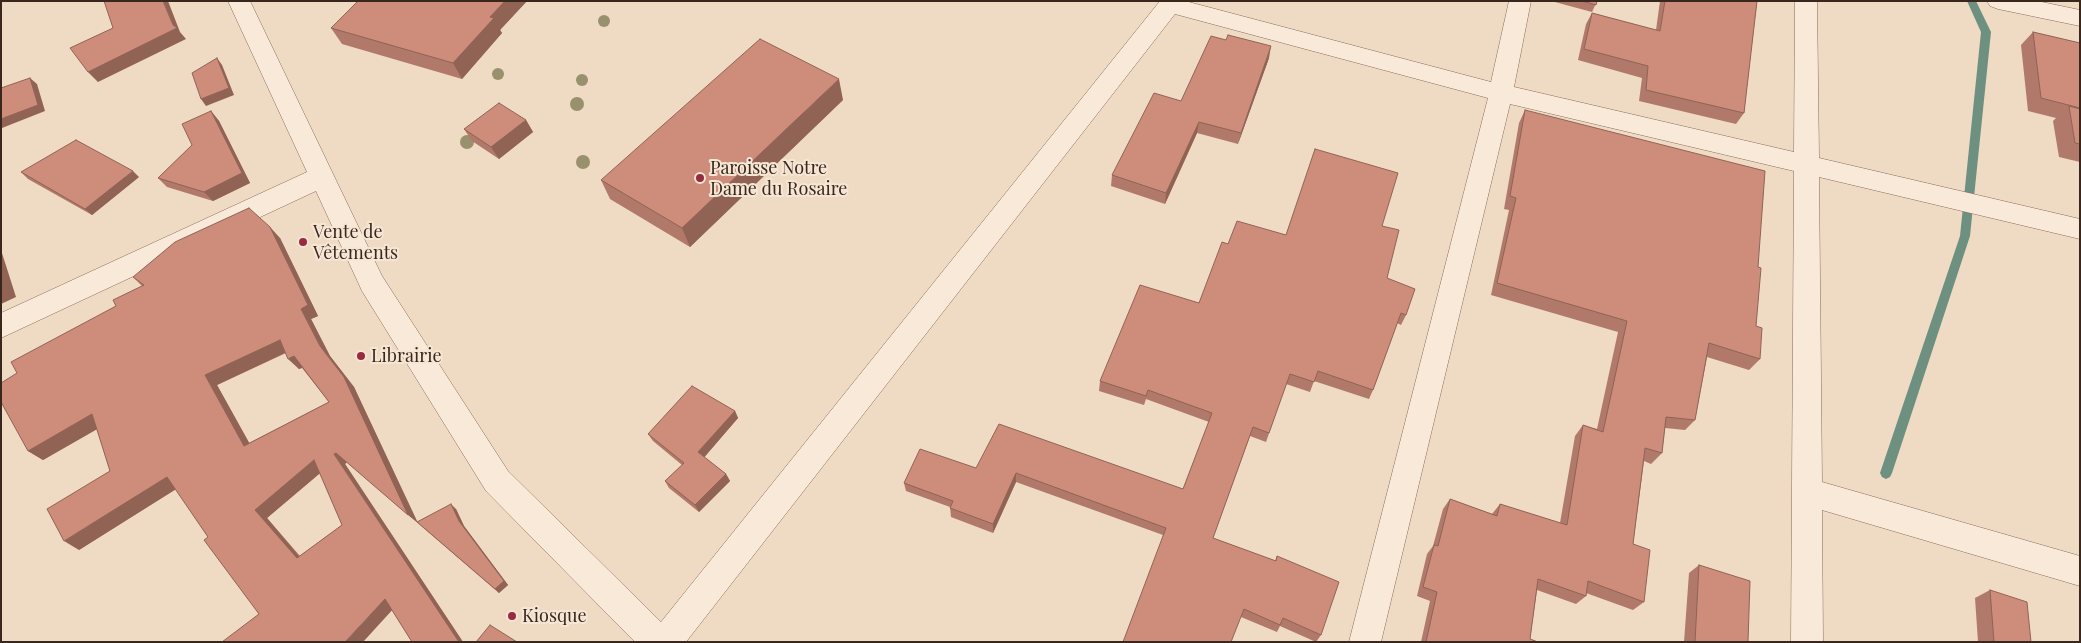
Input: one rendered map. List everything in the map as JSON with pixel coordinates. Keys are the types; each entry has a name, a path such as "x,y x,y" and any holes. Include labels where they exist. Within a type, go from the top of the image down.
{"street":[{"path":"239,1 372,283 497,481 658,642"},
{"path":"1365,642 1501,93 1520,1"},
{"path":"1806,1 1807,642"},
{"path":"1998,1 2080,18"},
{"path":"665,642 1172,3 1501,93 2080,229"},
{"path":"1,326 321,177"},
{"path":"1806,491 2080,572"}],"building":[{"path":"104,1 163,1 173,25 177,28 88,72 70,48 113,28"},
{"path":"358,1 505,1 490,17 494,18 453,63 331,28"},
{"path":"1582,1 1597,1 1596,5"},
{"path":"1665,1 1757,1 1744,113 1646,90 1648,66 1584,49 1592,13 1660,31"},
{"path":"2033,32 2080,43 2080,108 2041,98"},
{"path":"1228,35 1271,46 1241,133 1199,122 1166,193 1112,175 1154,93 1181,101 1211,36 1226,40"},
{"path":"760,39 839,79 682,228 601,180"},
{"path":"217,58 229,88 201,99 192,73"},
{"path":"30,78 38,105 1,119 1,88"},
{"path":"499,103 526,120 491,147 464,129"},
{"path":"2069,106 2080,109 2080,144 2075,143"},
{"path":"1525,110 1765,171 1758,267 1761,268 1756,326 1762,328 1760,359 1709,343 1695,420 1666,417 1662,453 1645,448 1633,544 1650,550 1644,602 1588,581 1586,596 1538,579 1530,639 1538,642 1426,642 1437,592 1423,587 1434,545 1438,546 1450,499 1497,516 1500,504 1567,525 1583,425 1603,432 1627,321 1497,283 1516,198 1510,196"},
{"path":"211,111 242,173 204,192 158,178 192,145 182,124"},
{"path":"76,140 133,171 85,209 21,172"},
{"path":"1315,149 1398,173 1382,226 1399,230 1387,278 1415,289 1406,315 1401,313 1373,390 1318,371 1314,382 1290,374 1269,433 1253,427 1213,538 1276,561 1277,556 1339,582 1321,635 1283,618 1280,625 1244,609 1231,642 1123,642 1166,528 1016,473 993,524 950,508 953,501 904,483 920,449 976,468 999,424 1183,489 1212,413 1148,390 1146,396 1100,381 1140,285 1199,303 1222,242 1228,244 1237,221 1286,235"},
{"path":"249,208 270,227 308,305 301,309 320,346 344,377 408,515 336,453 334,454 459,642 412,642 385,599 345,642 222,642 259,614 204,540 208,537 167,477 64,541 47,509 110,471 92,414 28,451 1,402 1,383 17,373 11,362 116,306 113,300 144,285 133,277 175,242","holes":["280,340 288,359 294,356 329,402 244,446 205,375","314,460 342,525 297,558 255,510"]},
{"path":"692,386 735,411 698,452 726,474 695,505 665,481 684,463 648,434"},
{"path":"451,504 459,521 504,581 495,589 417,522"},
{"path":"1699,565 1750,581 1748,642 1695,642"},
{"path":"1990,590 2027,602 2031,642 1994,642"},
{"path":"490,625 517,642 476,642"}],"waterway":[{"path":"1886,473 1965,236 1986,32 1971,1"}],"place":[{"name":"Paroisse Notre Dame du Rosaire","path":"700,178"},
{"name":"Vente de Vêtements","path":"303,242"},
{"name":"Librairie","path":"361,356"},
{"name":"Kiosque","path":"512,616"}]}
